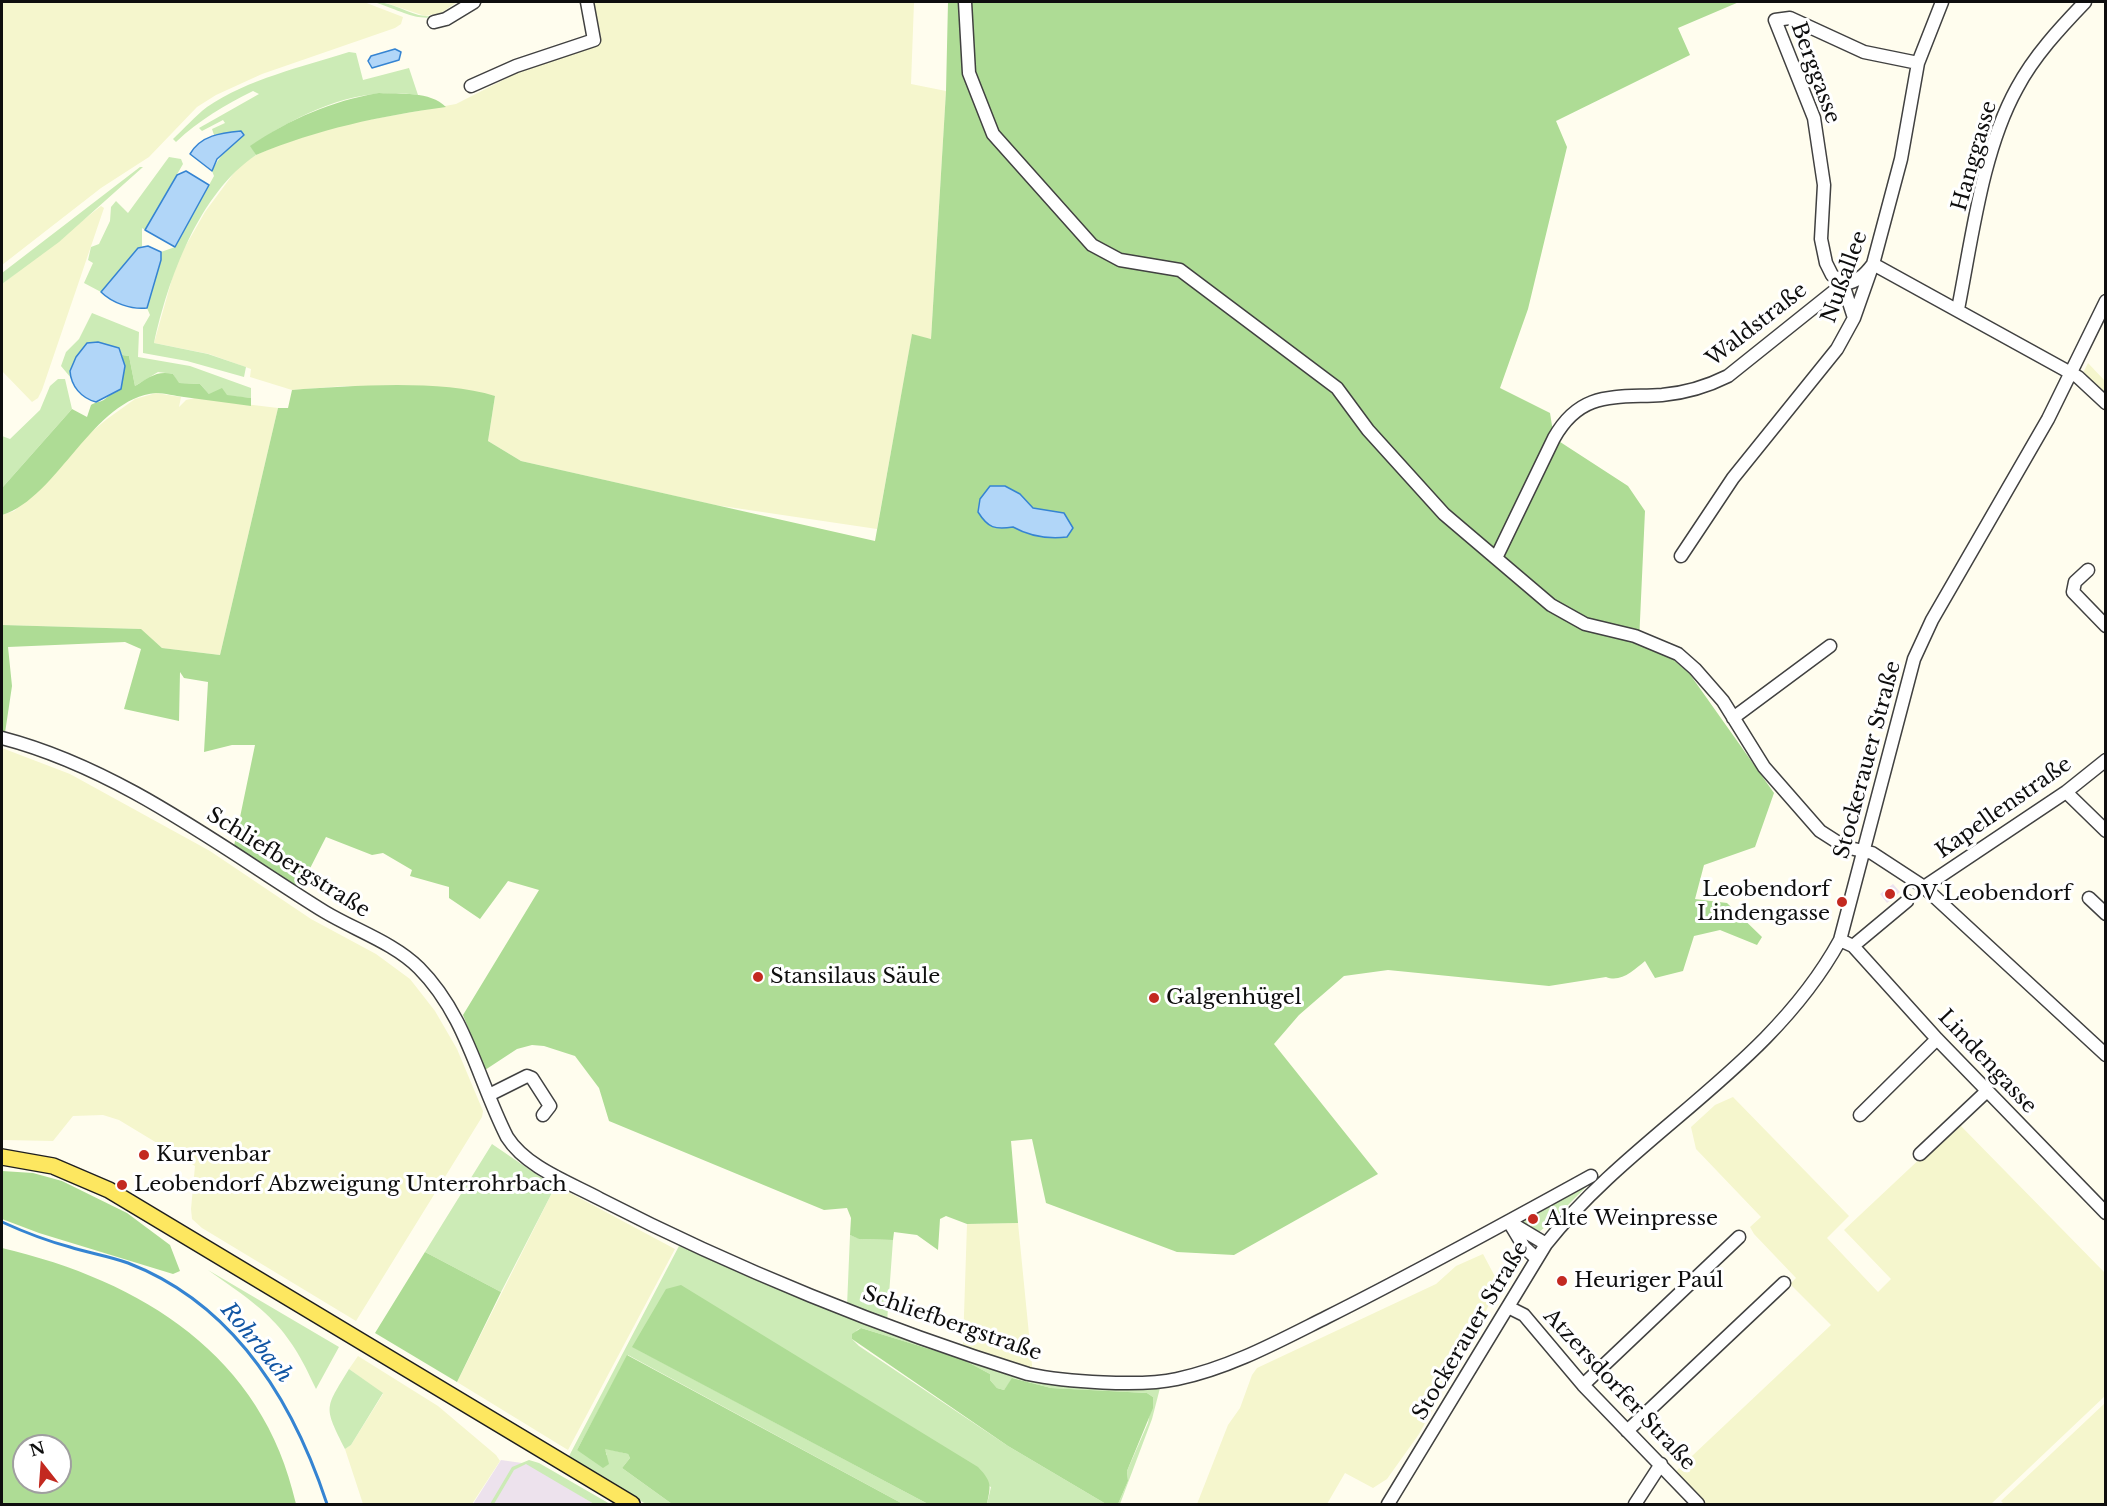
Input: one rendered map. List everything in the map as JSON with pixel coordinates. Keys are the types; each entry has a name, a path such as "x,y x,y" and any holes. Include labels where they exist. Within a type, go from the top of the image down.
{"main road":[{"path":"2,1157 53,1166 109,1190 632,1504"}],"street":[{"path":"434,22 446,19 474,2"},
{"path":"471,86 516,66 594,40 587,2"},
{"path":"964,2 969,73 993,134 1092,245 1120,260 1180,270 1336,388 1382,446 1444,514 1551,605 1567,615 1602,629 1658,644 1678,654 1695,669 1733,718 1764,767 1804,816 1835,841 1872,853 1924,887 2106,1055"},
{"name":"Nußallee","path":"1681,556 1733,478 1837,349 1854,318 1873,264 1902,159 1918,63 1942,2"},
{"name":"Hanggasse","path":"1958,309 1984,183 1999,132 2017,88 2055,33 2085,2"},
{"name":"Berggasse","path":"1854,318 1843,284 1832,275 1821,239 1824,185 1814,118 1775,20 1790,18 1864,52 1918,63"},
{"path":"1843,284 1853,282 1866,274 1873,264 1958,309 2089,385 2106,403"},
{"name":"Waldstraße","path":"1496,558 1554,438 1563,422 1573,412 1601,398 1664,395 1713,384 1728,376 1843,284"},
{"name":"Stockerauer Straße","path":"1388,1504 1546,1244 1567,1218 1604,1180 1708,1093 1762,1043 1801,1000 1825,967 1840,940 1914,658 1932,620 2048,418 2106,301"},
{"path":"2088,570 2075,582 2073,592 2106,626"},
{"path":"1733,718 1830,646"},
{"name":"Schliefbergstraße","path":"2,738 48,752 118,784 222,844 327,913 399,953 418,967 443,997 457,1021 497,1118 513,1147 539,1166 606,1202 710,1252 835,1304 1009,1368 1047,1378 1136,1383 1163,1382 1194,1375 1241,1358 1400,1281 1591,1176"},
{"name":"Kapellenstraße","path":"1924,887 2066,792 2106,760"},
{"path":"2066,792 2106,831"},
{"path":"2089,898 2106,914"},
{"path":"1853,946 1907,901"},
{"name":"Lindengasse","path":"1840,940 1853,946 1937,1039 2106,1213"},
{"path":"1860,1115 1937,1039"},
{"path":"489,1095 527,1076 532,1078 550,1106 543,1115"},
{"path":"1920,1154 1987,1091"},
{"path":"1509,1221 1546,1244"},
{"path":"1509,1221 1524,1247 1537,1259"},
{"path":"1583,1385 1739,1237"},
{"path":"1627,1431 1784,1283"},
{"name":"Atzersdorfer Straße","path":"1508,1307 1524,1315 1583,1385 1698,1504"},
{"path":"1635,1504 1661,1464"}],"shaded area":[{"path":"1893,884 1900,892 1887,903 1880,894"},
{"path":"501,1460 529,1464 594,1504 473,1504"}],"green space":[{"path":"2,2 364,2 403,17 401,24 395,28 262,74 216,95 197,107 149,157 101,188 2,265"},
{"path":"374,2 387,3 412,13 431,16 457,4 468,2 441,15 431,17 421,17"},
{"path":"383,2 457,2 441,13 425,16"},
{"path":"593,2 914,2 911,84 946,91 931,339 912,335 877,529 715,505 521,461 488,441 495,396 345,386 292,390 250,377 251,369 209,354 154,343 177,261 205,212 239,166 256,155 300,136 351,123 456,104 517,73 591,48 601,36"},
{"path":"948,2 1739,2 1678,28 1690,55 1556,121 1567,147 1528,309 1500,388 1550,413 1554,438 1628,486 1645,511 1639,642 1662,650 1689,673 1774,793 1755,847 1704,865 1695,899 1727,903 1762,937 1757,945 1720,930 1694,936 1683,971 1655,978 1645,961 1622,977 1606,977 1549,986 1388,970 1344,976 1299,1015 1274,1044 1378,1174 1234,1255 1177,1252 1046,1203 1032,1139 1011,1141 1018,1223 967,1224 946,1216 940,1219 938,1250 917,1235 894,1232 893,1240 859,1239 850,1235 851,1218 847,1208 824,1210 609,1121 599,1088 575,1056 544,1046 532,1045 517,1049 485,1070 463,1015 539,890 508,881 480,919 449,898 449,887 410,876 412,870 383,853 372,855 326,837 299,890 234,846 255,745 232,745 204,752 208,682 184,678 180,672 179,721 124,709 141,649 125,642 8,647 12,686 5,733 2,733 2,625 141,629 162,648 220,655 278,408 288,408 292,390 395,385 448,387 495,396 488,441 521,461 875,541 912,334 931,339 946,91","holes":["1020,494 1033,508 1022,532 1013,526"]},
{"path":"349,52 356,53 363,80 409,68 418,95 373,94 330,104 289,123 251,146 256,155 236,171 202,214 177,265 168,292 154,343 208,354 246,367 244,377 187,361 143,353 143,327 150,315 147,308 161,252 175,247 214,176 212,171 241,131 214,135 212,129 225,123 223,120 202,131 199,128 259,94 253,91 243,96 203,120 176,142 173,139 198,114 223,97 258,81"},
{"path":"379,93 423,96 432,98 446,107 326,131 256,155 250,146 280,127 312,112 361,96"},
{"path":"169,157 181,159 183,164 145,230 142,228 142,246 101,292 84,283 93,263 88,260 91,247 99,244 110,221 111,207 116,201 128,213"},
{"path":"140,167 143,167 59,242 2,284 2,273"},
{"path":"101,206 104,208 42,390 38,398 32,402 2,371 2,284"},
{"path":"92,313 139,332 138,357 190,366 251,388 251,398 209,394 200,384 178,383 173,374 158,372 135,386 129,356 122,355 119,348 70,371 71,378 61,366 66,352 79,339"},
{"path":"122,355 129,356 135,386 157,374 173,374 179,383 200,384 209,394 222,388 227,395 251,398 251,406 159,393 134,399 113,412 94,429 41,489 22,505 2,515 2,488 72,409 87,417 91,405 104,400 115,390 121,379"},
{"path":"2088,363 2105,381 2105,396 2083,373"},
{"path":"58,379 65,379 72,409 2,488 2,436 10,439 40,410 50,386"},
{"path":"156,393 181,397 179,407 186,400 195,398 278,408 220,655 162,648 140,629 2,625 2,515 14,511 50,479 84,438 107,419 135,399"},
{"path":"2,748 70,774 210,851 311,919 376,954 410,979 435,1011 457,1049 483,1111 482,1117 356,1321 202,1228 192,1219 195,1166 119,1120 103,1115 73,1116 53,1141 2,1140"},
{"path":"1733,1097 1849,1216 1827,1238 1878,1292 1891,1279 1844,1230 1958,1123 2105,1273 2105,1396 1991,1504 1705,1504 1675,1472 1831,1325 1790,1284 1796,1278 1754,1234 1750,1227 1761,1217 1696,1149 1691,1127 1715,1105"},
{"path":"492,1144 555,1187 501,1292 425,1252"},
{"path":"2,1171 33,1173 62,1181 127,1213 170,1245 180,1271 173,1274 39,1233 2,1219"},
{"path":"1591,1182 1557,1216 1551,1215 1552,1221 1538,1233 1520,1222"},
{"path":"557,1186 675,1249 568,1450 457,1382"},
{"path":"1018,1223 1032,1370 963,1345 967,1224"},
{"path":"850,1235 860,1239 893,1240 887,1322 847,1306"},
{"path":"679,1246 967,1360 1128,1389 1160,1388 1152,1419 1120,1504 1118,1504 1128,1481 1127,1471 1148,1423 1153,1397 1147,1393 1051,1388 1013,1378 1004,1390 997,1388 990,1380 990,1374 962,1359 861,1328 857,1330 852,1339 859,1346 1008,1446 1106,1504 987,1504 991,1487 633,1347 928,1504 903,1504 628,1355 577,1450 607,1455 604,1448 628,1454 630,1458 622,1468 672,1504 646,1504 568,1458"},
{"path":"2,1248 53,1262 102,1281 148,1304 189,1332 225,1366 256,1406 280,1452 296,1504 2,1504"},
{"path":"425,1252 501,1292 457,1382 375,1333"},
{"path":"1483,1254 1499,1284 1419,1434 1387,1479 1373,1488 1345,1473 1327,1504 1197,1504 1228,1425 1240,1408 1252,1375 1257,1368 1436,1284 1456,1266"},
{"path":"208,1270 339,1347 316,1389 284,1333 260,1308"},
{"path":"681,1285 978,1467 986,1476 989,1484 987,1504 928,1504 632,1347 666,1289"},
{"path":"861,1328 962,1359 990,1374 990,1380 997,1388 1004,1390 1012,1378 1051,1388 1147,1393 1153,1397 1153,1408 1127,1471 1128,1481 1118,1504 1106,1504 1008,1446 852,1339 852,1334"},
{"path":"627,1355 903,1504 672,1504 622,1468 630,1458 628,1454 605,1449 609,1464 603,1468 577,1450"},
{"path":"358,1356 438,1406 496,1455 500,1461 472,1504 363,1504 345,1449 351,1445 383,1394 349,1369"},
{"path":"349,1369 383,1393 351,1445 345,1449 330,1416 330,1408 331,1401"},
{"path":"2105,1403 2105,1504 2004,1504 2001,1501"},
{"path":"529,1460 539,1463 610,1504 594,1504 526,1464 514,1470 494,1504 490,1504 512,1467"}],"water":[{"path":"395,49 401,52 399,60 372,68 368,61 371,56"},
{"path":"241,131 244,135 217,159 212,171 190,154 206,139 219,134"},
{"path":"186,171 209,185 175,247 145,230 177,175"},
{"path":"148,246 161,252 161,260 147,308 122,305 101,292 138,248"},
{"path":"98,342 119,348 125,366 121,389 96,402 86,398 78,391 72,382 70,371 76,357 87,343"},
{"path":"990,486 1005,486 1020,494 1033,508 1064,513 1073,528 1067,537 1053,538 1032,535 1013,527 1001,528 989,525 978,512 980,499"}],"waterway":[{"name":"Rohrbach","path":"2,1222 53,1242 128,1263 166,1281 199,1303 229,1330 255,1360 277,1393 313,1466 327,1504"}],"place":[{"name":"OV Leobendorf","path":"1890,894"},
{"name":"Leobendorf Lindengasse","path":"1842,902"},
{"name":"Stansilaus Säule","path":"758,977"},
{"name":"Galgenhügel","path":"1154,998"},
{"name":"Kurvenbar","path":"144,1155"},
{"name":"Leobendorf Abzweigung Unterrohrbach","path":"122,1185"},
{"name":"Alte Weinpresse","path":"1533,1219"},
{"name":"Heuriger Paul","path":"1562,1281"}]}
